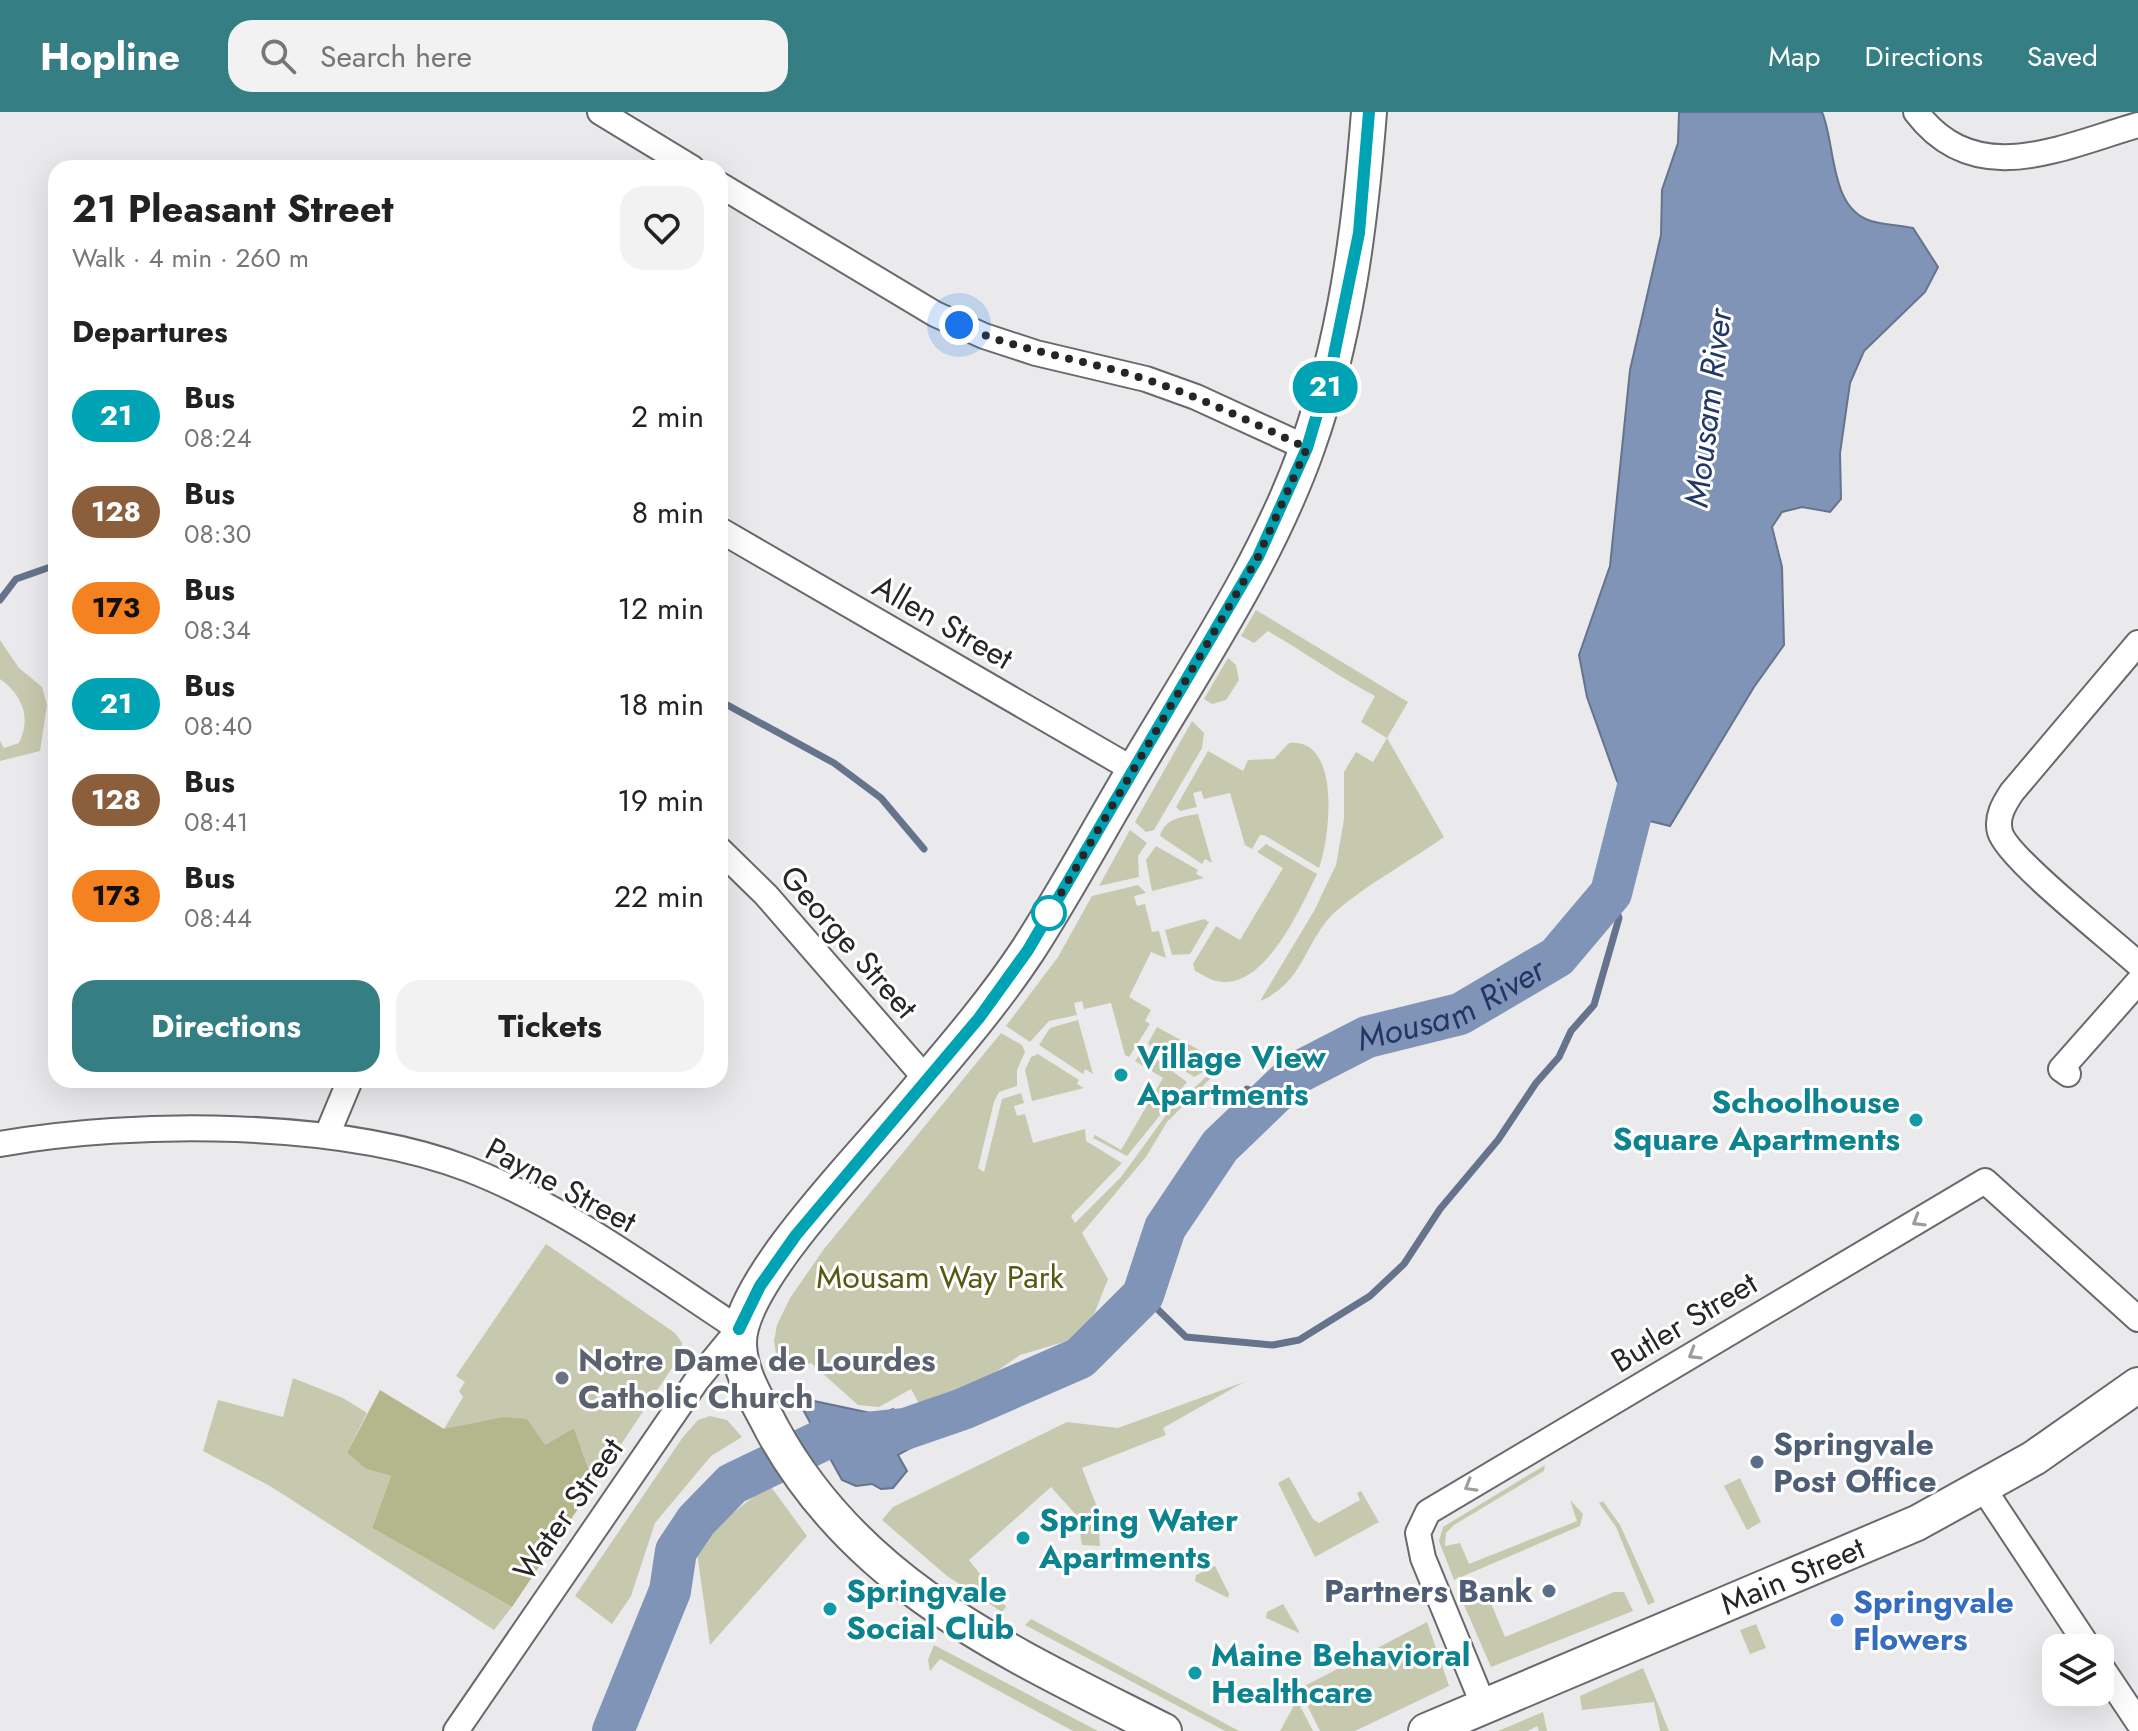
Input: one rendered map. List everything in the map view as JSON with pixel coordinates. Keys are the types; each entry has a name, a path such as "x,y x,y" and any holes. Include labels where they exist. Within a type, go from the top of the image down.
{"main road":[{"path":"1154,1728 940,1611 879,1563 826,1511 800,1477 761,1407 740,1359 739,1329 760,1286 796,1235 979,1018 1028,950 1258,557 1307,448 1333,360 1355,263 1369,112"},
{"name":"Main Street","path":"1426,1731 1483,1704 1917,1523 2034,1458 2138,1385"}],"street":[{"path":"600,112 679,160"},
{"path":"1916,112 1935,133 1982,157 2009,159 2066,149 2138,125"},
{"path":"728,190 935,314 984,336 1036,353 1146,379 1196,397 1307,448"},
{"name":"Allen Street","path":"728,535 1134,770"},
{"path":"2138,643 2012,792 2000,815 1999,829 2008,847 2138,964"},
{"name":"George Street","path":"728,857 750,877 927,1080"},
{"path":"2068,1074 2061,1069 2138,982"},
{"path":"327,1135 347,1088"},
{"name":"Payne Street","path":"0,1144 65,1135 180,1129 327,1135 418,1153 518,1191 563,1215 739,1329"},
{"name":"Butler Street","path":"1483,1704 1423,1558 1418,1533 1421,1522 1436,1506 1985,1181 2138,1319"},
{"name":"Water Street","path":"456,1731 697,1380 739,1329"},
{"path":"1983,1488 2080,1634"},
{"path":"2114,1686 2138,1722"}],"green space":[{"path":"1256,610 1408,702 1387,738 1361,722 1375,696 1268,631 1254,643 1241,636"},
{"path":"0,640 19,668 42,687 47,705 40,751 0,761 0,741 4,748 19,743 25,716 19,699 0,679"},
{"path":"1228,658 1236,665 1239,680 1226,700 1212,704 1204,699"},
{"path":"1192,721 1204,733 1202,748 1154,830 1146,832 1135,822"},
{"path":"1387,738 1444,837 1335,912 1286,983 1260,1001 1314,911 1336,865 1344,819 1344,772 1356,752 1373,762"},
{"path":"1289,743 1306,745 1318,756 1325,772 1328,814 1319,868 1264,835 1260,835 1252,849 1245,845 1230,793 1204,799 1201,791 1193,793 1197,807 1180,811 1176,807 1208,751 1243,771 1248,760 1274,759"},
{"path":"1198,814 1212,863 1205,859 1202,864 1160,836 1170,822"},
{"path":"1130,830 1147,843 1138,856 1139,877 1099,886"},
{"path":"1266,844 1317,874 1291,925 1265,961 1250,974 1234,981 1217,981 1195,971 1193,964 1216,926 1240,940 1283,868 1257,852"},
{"path":"1156,846 1198,870 1196,874 1204,878 1152,891 1146,860"},
{"path":"1138,885 1146,893 1134,896 1137,906 1145,904 1152,932 1159,931 1166,958 1151,952 1129,997 1151,1010 1145,1021 1150,1024 1129,1057 1125,1055 1111,1003 1084,1009 1082,1001 1074,1003 1077,1015 1049,1021 1030,1042 1006,1026 1058,957 1092,896"},
{"path":"1204,919 1209,922 1190,954 1172,955 1165,930"},
{"path":"1078,1020 1093,1074 1085,1069 1083,1074 1039,1045 1050,1028"},
{"name":"Mousam Way Park","path":"1157,1027 1214,1058 1222,1067 1167,1122 1146,1157 1082,1233 1108,1279 1095,1312 1082,1332 1067,1341 1020,1355 965,1393 924,1413 911,1389 879,1407 858,1405 811,1363 779,1373 774,1341 777,1325 790,1298 824,1249 1001,1033 1022,1045 1025,1052 1017,1070 1017,1086 999,1092 994,1102 978,1168 984,1172 1002,1099 1021,1093 1024,1103 1014,1106 1017,1116 1025,1114 1033,1143 1085,1129 1086,1141 1122,1163 1071,1216 1075,1223 1121,1177 1169,1111 1208,1075 1205,1071 1194,1077 1152,1049 1148,1043"},
{"path":"1141,1053 1148,1053 1187,1082 1127,1156 1093,1138 1095,1135 1121,1150 1163,1078 1135,1061"},
{"path":"1038,1054 1079,1080 1077,1084 1084,1088 1032,1101 1025,1070 1031,1057"},
{"path":"546,1244 675,1333 682,1343 680,1356 594,1485 574,1428 545,1445 444,1429 463,1397 459,1391 465,1382 456,1376"},
{"path":"293,1378 343,1398 367,1413 347,1453 366,1469 391,1476 372,1528 512,1607 494,1630 270,1486 203,1451 218,1400 283,1417"},
{"path":"1244,1382 1163,1428 1166,1435 1082,1468 1097,1507 1100,1546 1082,1545 1077,1516 1051,1487 969,1560 1006,1607 1002,1612 947,1576 882,1520 893,1507 1067,1422 1118,1428"},
{"path":"380,1390 444,1429 504,1417 527,1419 545,1445 574,1428 594,1485 512,1607 372,1528 391,1476 366,1469 347,1453"},
{"path":"710,1416 727,1420 742,1437 711,1456 655,1523 631,1596 612,1624 575,1596 683,1437 698,1420"},
{"path":"1545,1465 1544,1471 1454,1525 1446,1533 1445,1546 1460,1543 1469,1564 1577,1521 1570,1500 1583,1514 1580,1526 1454,1580 1439,1541 1443,1527"},
{"path":"1289,1477 1313,1519 1319,1523 1360,1500 1357,1493 1361,1491 1379,1522 1315,1557 1278,1483"},
{"path":"1740,1478 1761,1522 1747,1530 1724,1486"},
{"path":"769,1484 807,1536 710,1645 697,1553 716,1527"},
{"path":"1603,1501 1620,1525 1655,1602 1648,1605 1616,1527 1599,1503"},
{"path":"1215,1566 1229,1594 1228,1598 1195,1581 1196,1575"},
{"path":"1485,1589 1505,1637 1614,1592 1624,1592 1633,1611 1491,1667 1461,1598"},
{"path":"1283,1604 1299,1633 1266,1618 1267,1612"},
{"path":"1031,1619 1239,1731 1225,1731 1025,1625"},
{"path":"1427,1622 1449,1686 1355,1731 1320,1731 1299,1689"},
{"path":"1756,1624 1766,1648 1750,1654 1740,1630"},
{"path":"934,1645 1098,1731 1073,1731 940,1659 930,1671 928,1660"},
{"path":"1643,1668 1669,1731 1660,1731 1654,1702 1582,1710 1580,1696"},
{"path":"1297,1700 1313,1731 1280,1731"},
{"path":"1543,1712 1547,1731 1539,1731 1537,1726 1528,1731 1498,1731"}],"water":[{"path":"1679,112 1822,112 1836,174 1848,203 1857,214 1871,221 1913,228 1938,267 1925,292 1864,351 1850,383 1840,453 1841,499 1830,512 1802,507 1782,512 1772,527 1782,567 1784,645 1754,687 1670,826 1646,820 1617,781 1587,697 1579,655 1610,566 1630,370 1661,235 1662,190 1678,143"},
{"path":"814,1401 880,1415 893,1409 914,1446 898,1455 907,1471 893,1488 881,1489 872,1484 856,1486 842,1480 801,1406"}],"waterway":[{"path":"0,600 16,579 48,568"},
{"path":"728,705 834,763 881,798 924,849"},
{"name":"Mousam River","path":"613,1731 670,1591 676,1551 696,1521 732,1484 829,1437 905,1429 963,1409 1080,1358 1143,1295 1165,1228 1220,1146 1295,1074 1367,1037 1460,1014 1557,957 1611,893 1648,747"},
{"path":"1143,1295 1186,1337 1273,1345 1299,1340 1370,1296 1404,1264 1440,1209 1498,1140 1536,1083 1559,1057 1571,1031 1594,1005 1619,918 1611,893"},
{"path":"1247,1089 1269,1098"}],"bus line":[{"name":"21","path":"739,1329 760,1286 796,1235 979,1018 1028,950 1258,557 1307,448 1333,360 1355,263 1369,112"}],"place":[{"name":"Village View Apartments","path":"1121,1075"},
{"name":"Schoolhouse Square Apartments","path":"1916,1120"},
{"name":"Notre Dame de Lourdes Catholic Church","path":"562,1378"},
{"name":"Springvale Post Office","path":"1757,1462"},
{"name":"Spring Water Apartments","path":"1023,1538"},
{"name":"Partners Bank","path":"1549,1591"},
{"name":"Springvale Social Club","path":"830,1609"},
{"name":"Springvale Flowers","path":"1837,1620"},
{"name":"Maine Behavioral Healthcare","path":"1195,1673"}],"route":[{"path":"959,325 1036,353 1146,379 1196,397 1307,448 1258,557 1043,924 1049,913"}]}
